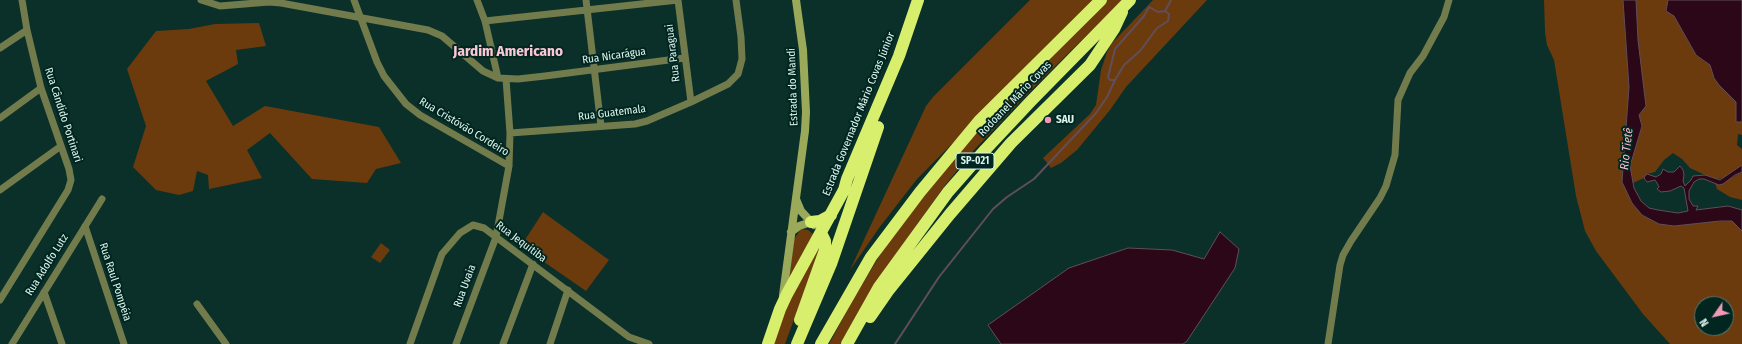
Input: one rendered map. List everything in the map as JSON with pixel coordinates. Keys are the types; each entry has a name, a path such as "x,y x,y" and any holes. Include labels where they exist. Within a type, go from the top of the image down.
{"highway":[{"name":"Rodoanel Mário Covas","path":"821,344 871,258 920,192 979,121 1101,0"},
{"name":"Estrada Governador Mário Covas Júnior","path":"768,344 780,309 844,190 847,179 870,129 899,56 919,1"},
{"name":"Estrada Governador Mário Covas Júnior","path":"797,344 831,264 919,1"},
{"name":"Rodoanel Mário Covas","path":"847,344 880,287 948,192 1031,101 1128,2"},
{"path":"850,344 888,291 950,214 1011,143 1098,54 1114,29 1128,2"},
{"path":"811,222 820,221 831,215"},
{"path":"792,344 825,250 825,241 821,233"}],"main road":[{"name":"Estrada do Mandi","path":"780,309 787,269 795,196 805,131 806,95 803,50 796,0"},
{"path":"795,196 801,211 821,233"},
{"path":"791,232 799,226 811,222"}],"street":[{"name":"Rua Cândido Portinari","path":"0,300 68,190 71,176 41,88 27,30 22,0"},
{"path":"201,0 224,7 269,2 281,3 435,32 450,42 483,71 498,78"},
{"name":"Rua Cristóvão Cordeiro","path":"354,0 377,62 384,76 406,104 420,115 509,166"},
{"path":"477,0 485,21 498,78"},
{"path":"586,0 600,126"},
{"path":"485,21 678,0"},
{"name":"Rua Paraguai","path":"678,0 684,58 691,102"},
{"name":"Rua Guatemala","path":"510,133 635,124 647,121 728,84 740,69 742,59 741,37 736,0"},
{"path":"1328,344 1340,265 1351,241 1380,198 1386,186 1395,155 1398,100 1410,73 1423,56 1444,17 1449,0"},
{"path":"0,48 27,30"},
{"name":"Rua Nicarágua","path":"498,78 506,79 594,70 684,58"},
{"name":"Rua Uvaia","path":"456,344 496,236 509,166 510,133 506,79"},
{"path":"0,118 41,88"},
{"path":"0,190 61,146"},
{"name":"Rua Adolfo Lutz","path":"12,344 102,199"},
{"name":"Rua Jequitiba","path":"410,344 442,254 465,229 473,225 484,228 496,236 568,290 628,340 649,344"},
{"name":"Rua Raul Pompéia","path":"85,226 124,344"},
{"path":"503,344 533,264"},
{"path":"550,344 568,290"},
{"path":"44,292 62,344"},
{"path":"197,304 226,344"}],"shaded area":[{"path":"1030,0 1095,0 917,179 879,228 850,270 926,106 933,97"},
{"path":"1105,0 1123,0 1039,82 974,150 946,184 883,272 841,344 829,344 855,296 888,242 969,139"},
{"path":"1153,0 1207,0 1126,87 1110,110 1077,150 1061,163 1051,168 1043,158 1090,114 1096,105 1101,70 1107,52 1112,43"},
{"path":"1544,0 1623,0 1629,87 1622,182 1632,203 1642,215 1659,224 1732,221 1742,231 1742,344 1670,344 1643,314 1596,251 1585,231 1576,196 1554,60 1547,45"},
{"path":"1636,0 1668,0 1666,11 1674,16 1696,55 1710,65 1714,78 1736,102 1736,122 1742,122 1742,135 1738,134 1737,145 1742,149 1742,165 1724,178 1716,179 1690,168 1682,159 1673,153 1664,160 1655,172 1647,174 1644,178 1633,183 1630,166 1642,126 1639,115"},
{"path":"259,23 266,46 236,50 238,64 206,81 233,126 265,106 379,127 401,163 376,169 367,183 312,179 270,133 247,150 262,178 209,189 208,175 197,171 193,191 179,195 156,190 133,167 146,126 127,69 156,31 189,29 215,24"},
{"path":"1742,172 1742,200 1730,197 1717,189 1715,183 1719,185"},
{"path":"543,212 609,260 586,291 521,246"},
{"path":"801,229 808,230 814,235 789,280 794,239"},
{"path":"381,243 390,250 380,263 371,257"},
{"path":"818,246 819,251 785,344 773,344 787,301"}],"water":[{"name":"Rio Tietê","path":"1623,0 1636,0 1638,40 1646,106 1639,115 1642,126 1630,166 1634,188 1641,201 1649,208 1678,213 1688,211 1684,188 1681,186 1670,191 1661,192 1657,189 1659,187 1655,180 1647,182 1644,178 1645,176 1647,174 1656,177 1661,174 1663,169 1668,172 1674,172 1680,166 1683,170 1683,181 1685,186 1693,176 1705,175 1720,180 1742,165 1742,172 1735,175 1723,184 1719,185 1704,179 1699,179 1694,182 1689,191 1689,199 1693,206 1698,206 1696,210 1728,206 1742,210 1742,231 1732,221 1674,226 1659,224 1642,215 1632,203 1622,182 1629,87"},
{"path":"1668,0 1742,0 1742,122 1736,122 1736,102 1714,78 1710,65 1696,55 1674,16 1666,11"},
{"path":"1220,232 1239,249 1235,268 1187,341 1183,344 1001,344 988,325 1069,268 1128,248 1172,250 1204,259"}],"waterway":[{"path":"895,344 939,277 993,209 1007,197 1034,179 1096,113 1107,97 1124,65 1140,51 1157,28 1168,21 1169,14 1165,11 1171,0"},
{"path":"1115,80 1110,80 1108,77 1115,49 1144,16 1149,7 1158,12 1165,11"}],"place":[{"name":"SAU","path":"1048,120"}],"district":[{"name":"Jardim Americano","path":"508,52"}]}
